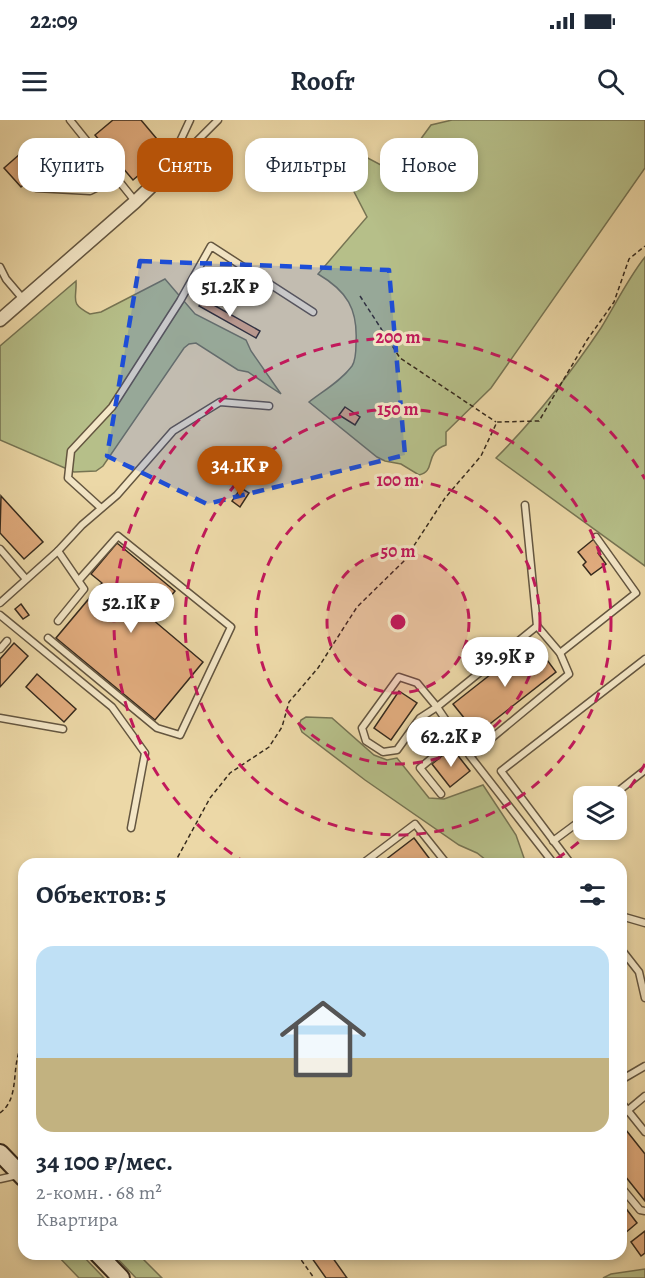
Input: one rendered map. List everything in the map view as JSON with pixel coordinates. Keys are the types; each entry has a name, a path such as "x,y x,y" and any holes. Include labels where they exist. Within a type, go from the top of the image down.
{"street":[{"path":"0,320 145,192"},
{"path":"0,1153 18,1171"},
{"path":"104,1260 121,1278"}],"lane":[{"path":"70,120 84,138"},
{"path":"182,138 190,120"},
{"path":"200,138 218,120"},
{"path":"125,189 135,202"},
{"path":"101,508 68,478 71,451 112,407 180,300 211,246 313,312"},
{"path":"0,267 6,279 24,300"},
{"path":"0,603 117,495 172,431 220,402 269,406"},
{"path":"470,756 569,674 560,653 537,626 525,505"},
{"path":"48,638 158,728 180,735 231,627 118,536 79,580"},
{"path":"560,653 636,593 596,537"},
{"path":"0,549 26,579"},
{"path":"58,551 84,589 58,621"},
{"path":"0,615 112,707 145,753 131,828"},
{"path":"537,626 437,707 420,718 397,750 383,752 366,741 362,728 399,677 417,684 437,707 470,756 549,858"},
{"path":"0,649 7,641"},
{"path":"566,858 501,771 645,659"},
{"path":"0,718 63,729"},
{"path":"441,794 420,768 457,737"},
{"path":"625,786 645,770"},
{"path":"370,858 415,824 442,858"},
{"path":"553,841 573,826"},
{"path":"627,918 645,923"},
{"path":"627,957 639,972 645,998"},
{"path":"627,1076 645,1066"},
{"path":"645,1096 628,1110 645,1132"},
{"path":"0,1179 18,1177"},
{"path":"627,1194 640,1210 645,1211"}],"path":[{"path":"360,296 400,358 497,422 539,421 587,340 614,302 629,259 645,246"},
{"path":"177,858 210,798 230,773 269,747 282,727 289,702 318,668 357,608 404,561 445,498 481,456 497,422"},
{"path":"0,1113 8,1107 12,1098 14,1068 18,1058"},
{"path":"301,1260 314,1278"}],"highlighted area":[{"path":"140,261 389,270 405,455 207,504 107,456"}],"green space":[{"path":"452,120 645,120 645,168 491,388 446,432 446,445 435,452 428,470 419,475 401,464 377,457 309,402 348,371 355,358 356,331 353,311 343,294 318,274 367,217 354,192 368,192 368,158 380,164 380,192 478,192 478,138 422,138 431,125"},
{"path":"645,257 645,566 496,458 539,411 577,362"},
{"path":"165,279 195,314 246,340 281,394 248,372 238,370 196,343 189,344 103,466 96,471 74,472 0,440 0,346 76,281 77,304 90,314 101,312"},
{"path":"306,717 332,718 374,755 387,760 397,758 429,798 444,799 483,785 516,835 524,858 483,858 459,845 365,780 302,732 299,725"},
{"path":"62,1260 87,1260 104,1278 79,1278"},
{"path":"119,1260 144,1260 162,1278 136,1278"},
{"path":"645,1269 645,1278 603,1278 611,1274"}],"building":[{"path":"113,120 141,120 156,138 137,138 137,177 133,180 125,171 125,138 98,138 95,135"},
{"path":"18,156 18,184 4,168"},
{"path":"203,299 260,331 256,338 199,306"},
{"path":"345,407 360,417 355,425 339,415"},
{"path":"241,488 249,493 240,507 232,501"},
{"path":"1,496 43,542 24,559 0,533"},
{"path":"594,539 602,549 598,553 606,564 591,575 583,565 586,562 578,552"},
{"path":"117,543 175,591 152,619 203,662 155,720 56,638 102,583 91,574"},
{"path":"21,604 29,615 23,619 15,609"},
{"path":"533,641 556,672 477,734 453,704"},
{"path":"14,643 28,656 0,687 0,659"},
{"path":"37,674 76,709 64,722 26,687"},
{"path":"399,691 417,703 391,740 374,728"},
{"path":"452,748 470,771 450,787 432,764"},
{"path":"414,838 429,858 388,858"},
{"path":"627,1131 645,1154 645,1201 627,1178"},
{"path":"627,1210 637,1223 627,1231"},
{"path":"645,1231 645,1253 641,1256 631,1242"},
{"path":"313,1260 334,1260 347,1278 326,1278"}]}
